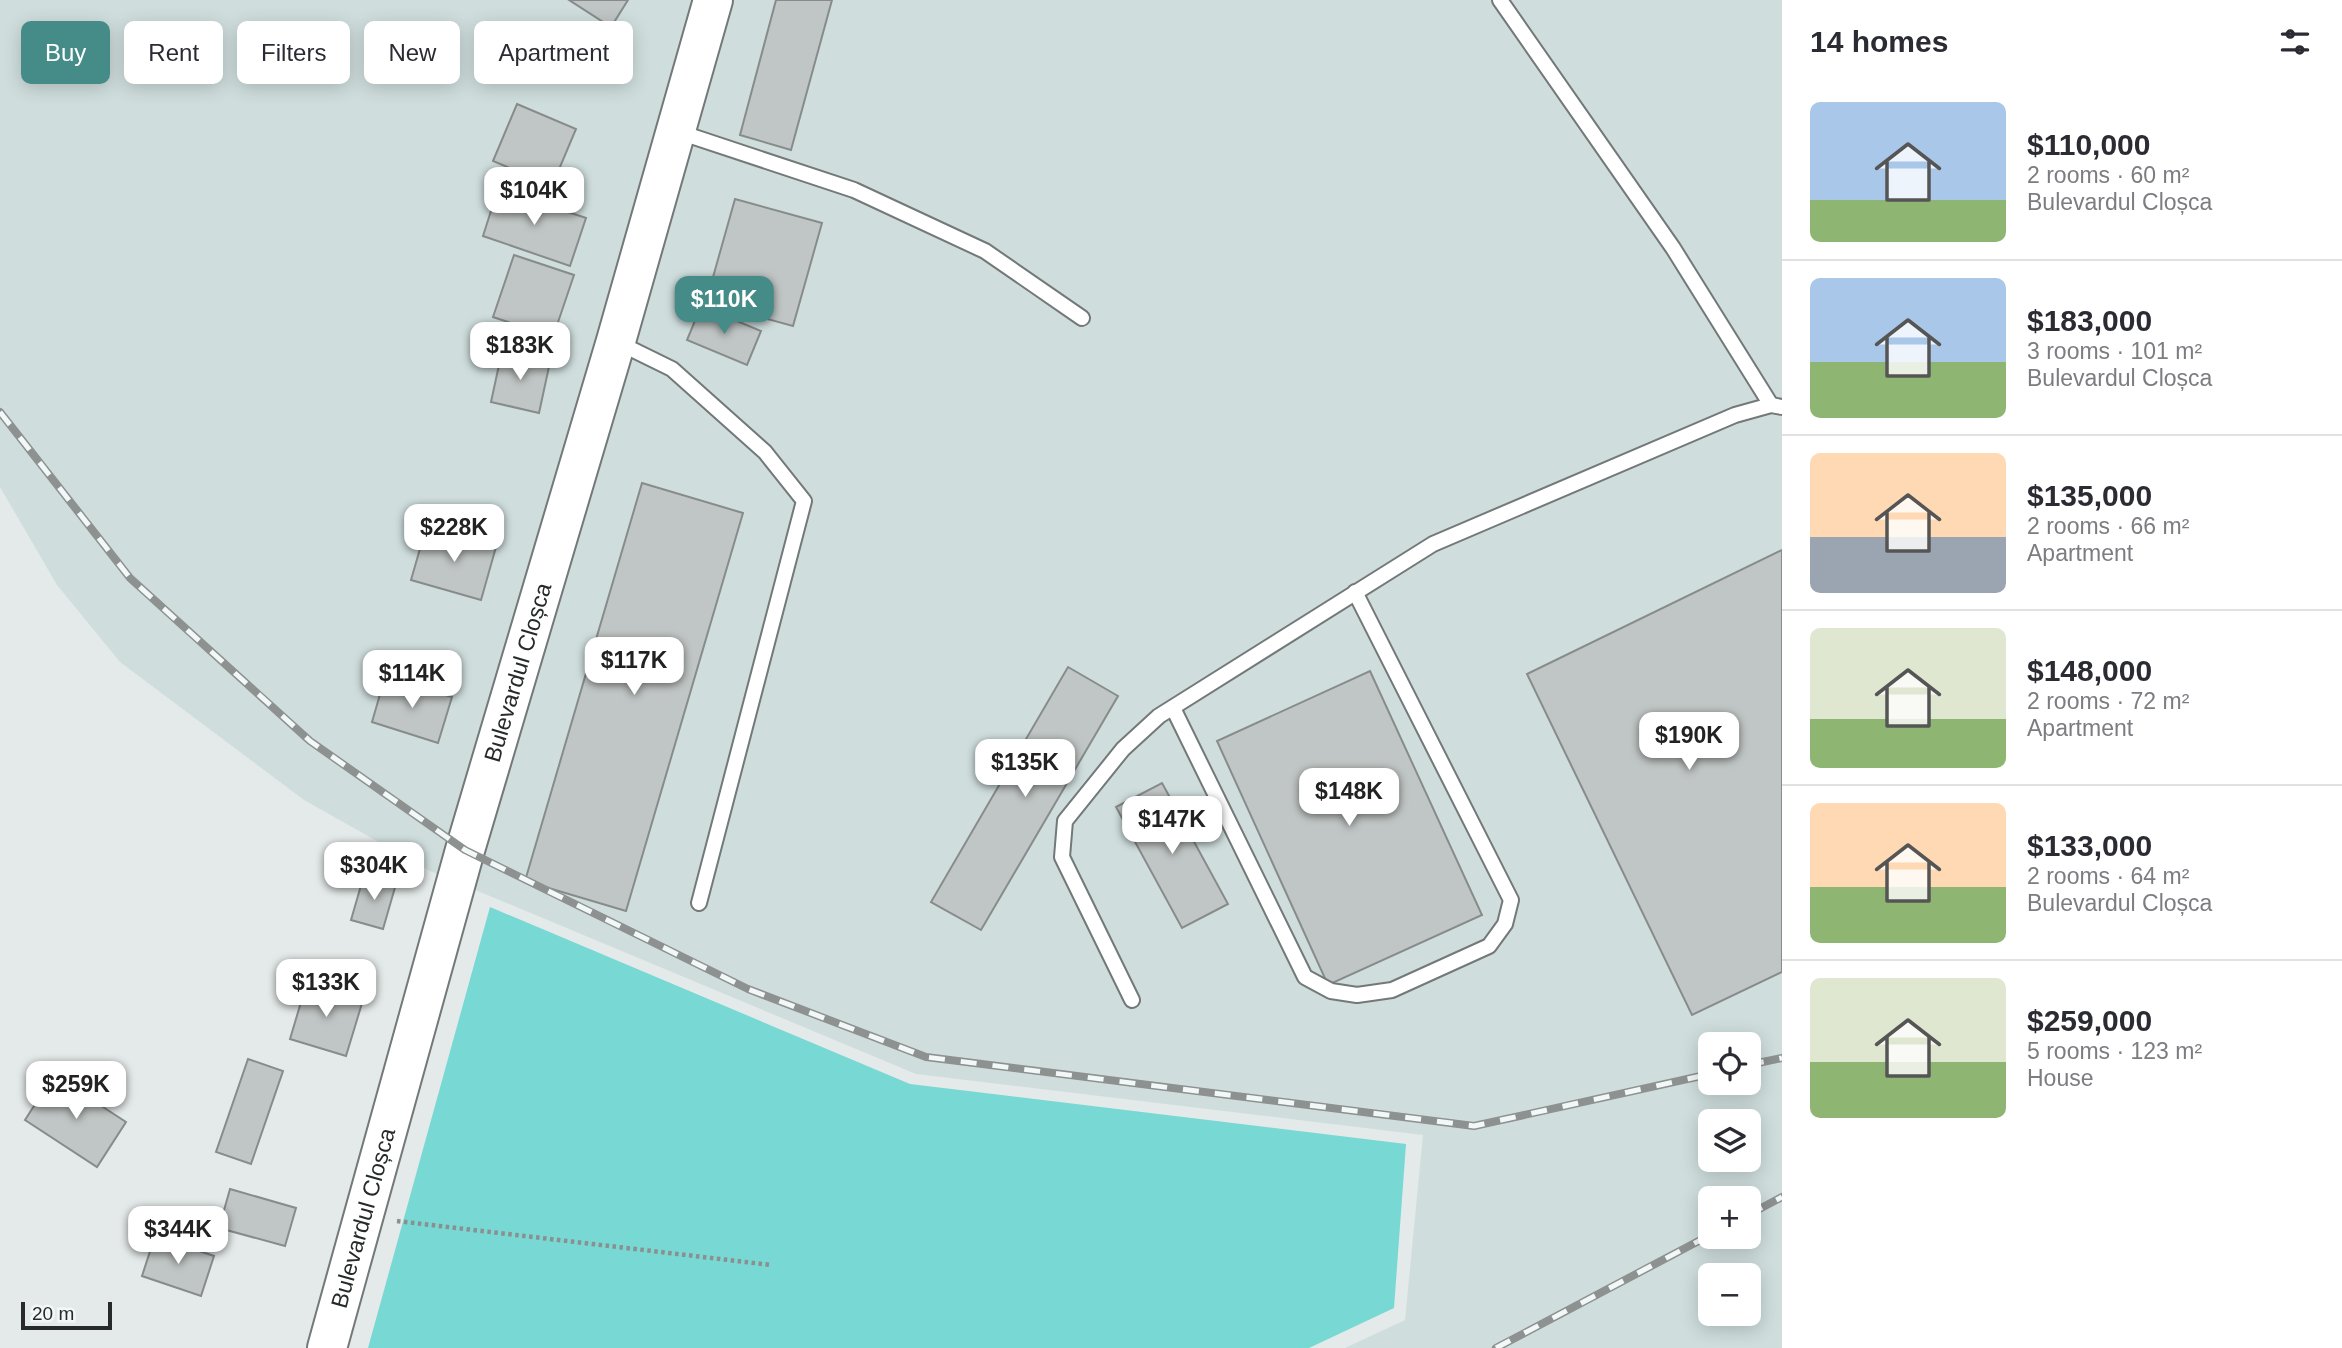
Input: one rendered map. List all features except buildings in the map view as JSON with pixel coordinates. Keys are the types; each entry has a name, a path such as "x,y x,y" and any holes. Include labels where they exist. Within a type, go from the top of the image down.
{"main road":[{"name":"Bulevardul Cloșca","path":"327,1348 465,850 616,341 713,0"}],"lane":[{"path":"1132,1000 1062,857 1065,821 1123,749 1159,716 1433,544 1735,415 1777,406 1673,248 1500,0"},
{"path":"675,131 854,190 985,251 1082,318"},
{"path":"616,341 672,369 765,452 804,501 699,903"},
{"path":"1173,708 1305,977 1331,992 1357,995 1392,990 1489,946 1505,924 1511,900 1355,592"}],"path":[{"path":"432,1226 771,1265"}],"shaded area":[{"path":"0,0 1782,0 1782,1348 1345,1348 1405,1320 1423,1135 916,1074 430,871 304,800 120,662 57,585 0,487"},
{"path":"490,907 910,1084 1406,1144 1394,1308 1309,1348 368,1348"}],"railway":[{"path":"0,412 130,578 310,741 465,850 748,989 926,1057 1474,1126 1698,1077"},
{"path":"1761,1062 1782,1058"},
{"path":"1761,1208 1782,1197"},
{"path":"1496,1348 1698,1241"}]}
